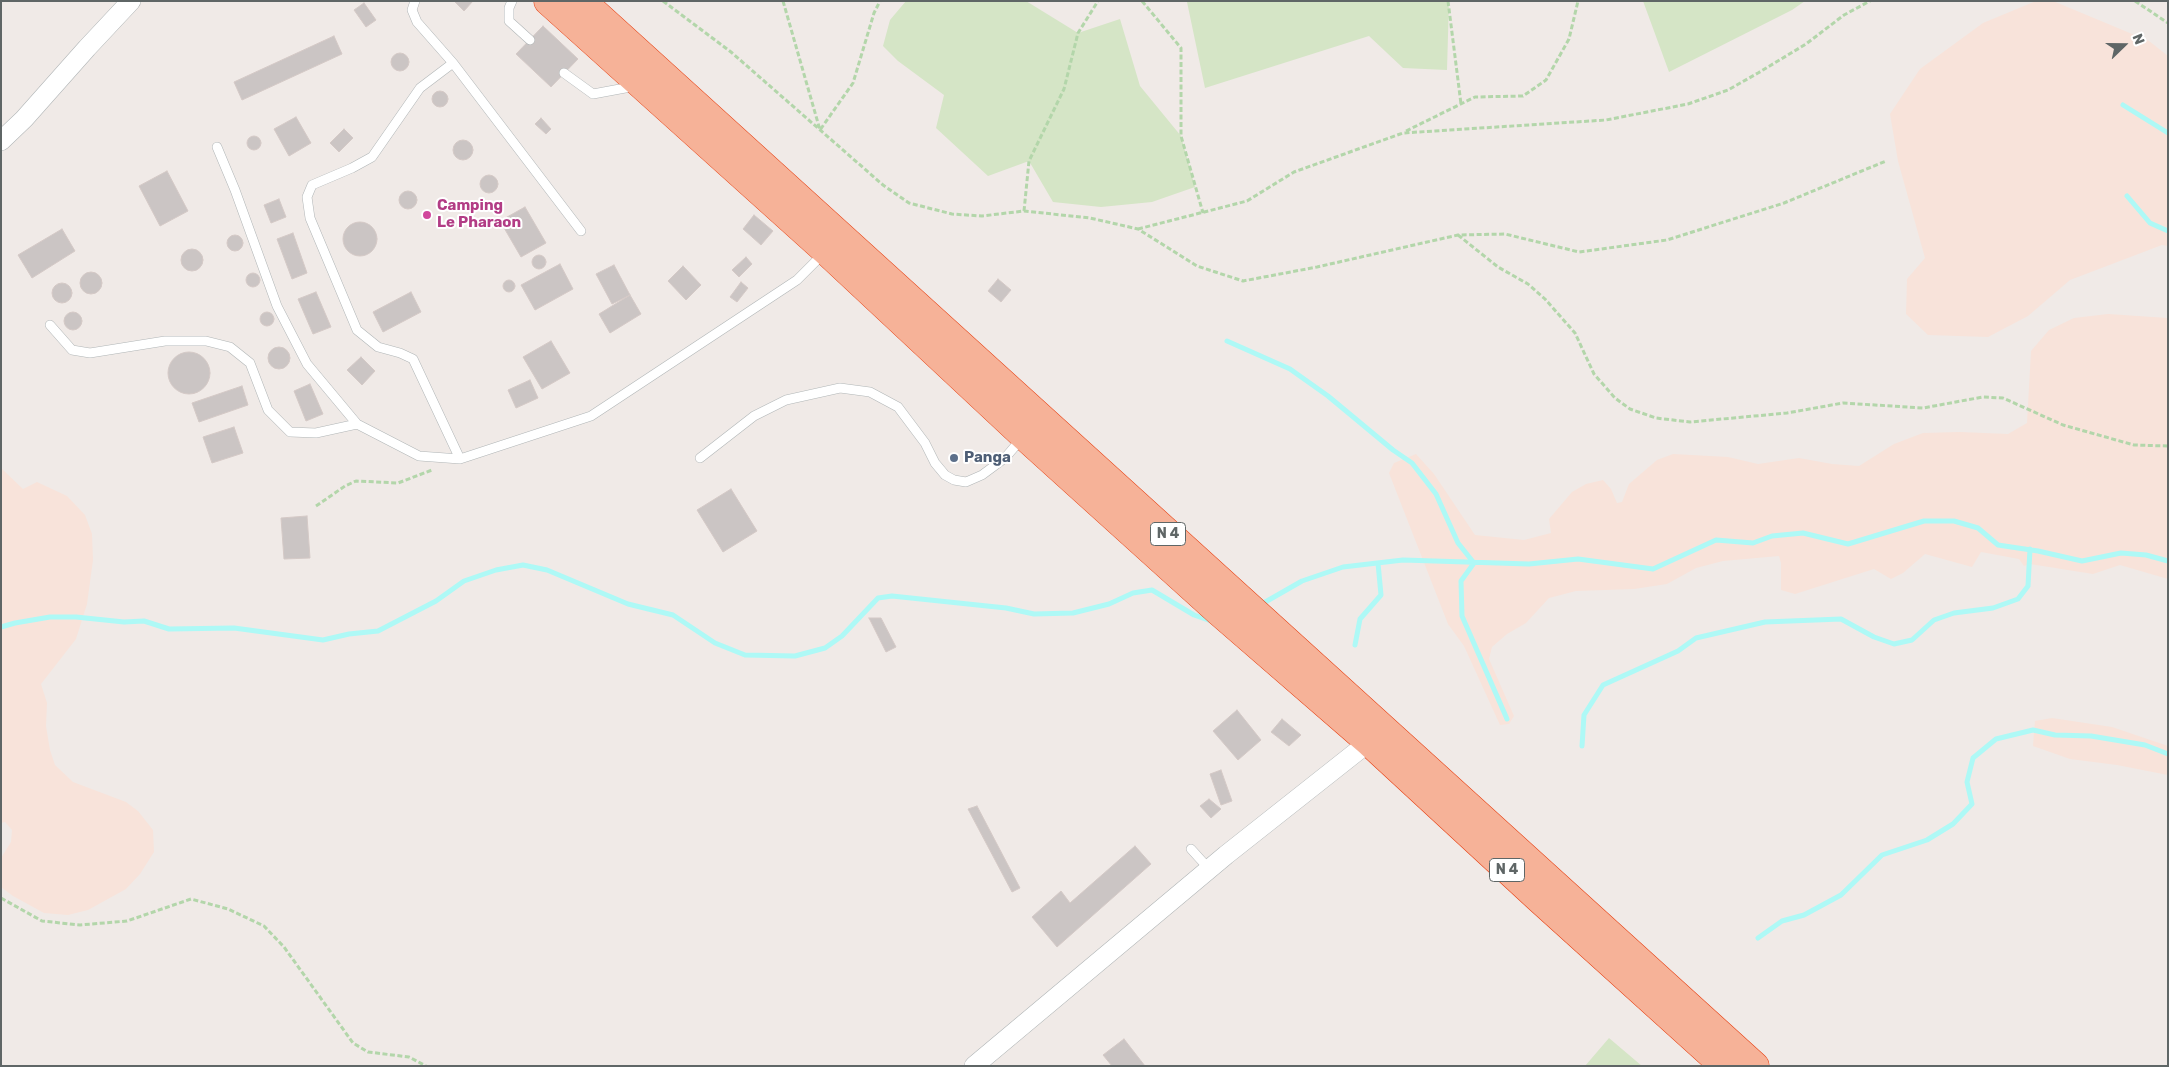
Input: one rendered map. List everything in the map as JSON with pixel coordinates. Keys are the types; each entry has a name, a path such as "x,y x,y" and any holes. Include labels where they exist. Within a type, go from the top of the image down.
{"highway":[{"name":"N 4","path":"548,1 826,251 1024,436 1219,612 1369,742 1724,1066"},
{"name":"N 4","path":"582,1 1754,1066"}],"street":[{"path":"1,141 24,119 131,1"},
{"path":"974,1066 1210,870 1369,742"}],"lane":[{"path":"416,1 412,10 417,22 453,64 581,231"},
{"path":"512,1 509,8 508,21 530,40"},
{"path":"453,64 420,88 372,157 352,168 312,185 307,197 310,218 357,330 378,348 400,353 413,359 460,459"},
{"path":"564,72 593,94 641,85"},
{"path":"217,147 235,190 277,306 308,364 357,424 420,456 460,459 591,416 797,280 826,251"},
{"path":"50,325 72,350 90,353 165,341 206,341 230,348 250,363 268,410 290,432 316,433 357,424"},
{"path":"700,458 754,416 786,400 840,388 870,392 898,407 925,443 935,463 945,476 954,480 966,482 982,475 1005,458 1024,436"},
{"path":"1191,849 1210,870"}],"path":[{"path":"663,1 731,52 883,185 908,203 952,214 982,216 1024,211 1090,218 1138,229 1197,266 1243,281 1317,267 1458,234 1505,234 1579,252 1668,240 1784,203 1886,161"},
{"path":"784,1 820,130"},
{"path":"820,130 853,83 874,13 880,1"},
{"path":"1024,211 1029,161 1064,89 1078,33 1098,1"},
{"path":"1142,1 1181,48 1181,136 1203,212"},
{"path":"1448,1 1461,104"},
{"path":"1138,229 1247,201 1294,172 1403,133 1475,96 1523,96 1546,80 1569,39 1578,1"},
{"path":"1403,133 1606,120 1688,104 1728,90 1806,44 1844,15 1870,1"},
{"path":"2135,1 2168,23"},
{"path":"1458,234 1498,267 1528,284 1545,299 1575,333 1594,374 1615,398 1630,409 1656,418 1690,422 1787,413 1843,403 1923,408 1983,397 2003,398 2064,425 2134,445 2168,446"},
{"path":"316,506 345,486 356,481 398,483 460,459"},
{"path":"1,898 42,921 80,925 127,921 191,899 228,909 264,926 284,948 353,1043 368,1052 409,1058 426,1066"}],"green space":[{"path":"906,1 1026,1 1078,33 1120,19 1140,86 1181,136 1195,187 1152,202 1101,207 1053,202 1029,161 988,176 936,128 944,95 898,61 883,46 890,20"},
{"path":"1449,1 1447,70 1403,68 1369,36 1205,88 1187,2"},
{"path":"1643,1 1805,1 1792,10 1669,72"},
{"path":"1609,1038 1642,1066 1585,1066"}],"sand":[{"path":"2036,1 2053,1 2149,41 2168,56 2168,246 2162,245 2070,280 2028,316 1988,337 1928,335 1906,314 1907,279 1925,258 1898,161 1890,114 1920,69 1983,23"},
{"path":"2108,314 2168,318 2168,579 2120,565 2093,574 2030,564 2024,566 2019,559 1981,552 1972,567 1925,554 1903,573 1891,579 1874,569 1795,594 1781,590 1781,563 1779,556 1723,561 1696,568 1667,584 1634,589 1576,591 1549,598 1526,623 1507,634 1492,647 1489,659 1514,716 1509,724 1500,725 1464,646 1448,624 1389,473 1394,463 1416,454 1434,474 1475,535 1524,540 1551,533 1549,519 1572,492 1586,484 1603,480 1611,489 1617,503 1622,502 1629,484 1657,460 1673,454 1728,457 1758,464 1799,458 1832,464 1859,466 1894,444 1923,433 2008,434 2027,423 2031,351 2049,330 2074,318"},
{"path":"1,468 23,489 37,482 67,496 85,515 92,534 93,560 87,604 76,639 41,684 47,703 46,726 55,765 73,782 126,802 138,811 153,830 154,852 140,874 126,889 88,910 68,915 44,913 1,887 1,858 11,842 12,830 5,822 1,823"},
{"path":"2052,718 2112,727 2168,746 2168,775 2117,765 2070,759 2033,746 2035,721"}],"building":[{"path":"454,1 473,1 464,11"},
{"path":"364,3 376,20 366,27 354,10"},
{"path":"543,26 578,59 551,87 516,54"},
{"path":"334,36 342,54 242,100 234,82"},
{"path":"400,53 408,58 409,62 404,70 400,71 392,66 391,62 396,54"},
{"path":"437,91 443,91 448,96 446,105 437,107 432,102 432,96"},
{"path":"296,117 311,143 289,156 274,129"},
{"path":"541,118 551,129 546,134 535,124"},
{"path":"344,129 353,138 339,152 330,143"},
{"path":"254,136 259,138 261,143 259,148 254,150 249,148 247,143 249,138"},
{"path":"463,140 470,143 473,150 470,157 463,160 456,157 453,150 456,143"},
{"path":"167,171 188,211 160,226 139,186"},
{"path":"489,175 495,178 498,184 495,190 489,193 483,190 480,184 483,178"},
{"path":"404,191 412,191 417,196 415,207 404,209 399,204 399,196"},
{"path":"279,199 286,217 271,223 264,205"},
{"path":"525,207 546,243 521,257 500,221"},
{"path":"754,215 773,231 761,245 743,229"},
{"path":"360,222 367,223 372,227 376,232 376,246 372,251 367,255 360,256 353,255 348,251 344,246 343,239 344,232 348,227 353,223"},
{"path":"62,229 75,251 32,278 18,255"},
{"path":"293,233 307,273 292,279 277,239"},
{"path":"235,235 241,237 243,243 241,249 235,251 229,249 227,243 229,237"},
{"path":"192,249 200,252 203,260 200,268 192,271 184,268 181,260 184,252"},
{"path":"536,255 542,255 546,262 542,269 536,269 532,265 532,259"},
{"path":"746,257 752,264 739,277 732,270"},
{"path":"560,264 573,289 535,310 521,285"},
{"path":"614,265 630,295 612,304 596,274"},
{"path":"683,266 701,285 686,300 668,281"},
{"path":"91,272 99,275 102,283 99,291 91,294 83,291 80,283 83,275"},
{"path":"253,273 258,275 260,280 258,285 253,287 248,285 246,280 248,275"},
{"path":"998,279 1011,290 1001,302 988,291"},
{"path":"507,280 511,280 515,286 511,292 507,292 503,288 503,284"},
{"path":"741,282 748,288 737,302 730,297"},
{"path":"62,283 69,286 72,293 69,300 62,303 55,300 52,293 55,286"},
{"path":"316,292 331,327 313,334 298,299"},
{"path":"411,292 421,312 383,332 373,312"},
{"path":"630,295 641,314 610,333 599,314"},
{"path":"73,312 79,315 82,321 79,327 73,330 67,327 64,321 67,315"},
{"path":"267,312 272,314 274,319 272,324 267,326 262,324 260,319 262,314"},
{"path":"551,341 570,373 542,389 523,357"},
{"path":"279,347 289,354 290,358 283,368 279,369 269,362 268,358 275,348"},
{"path":"193,352 201,355 207,361 210,373 207,385 201,391 185,394 177,391 171,385 168,369 171,361 177,355"},
{"path":"361,357 375,371 362,385 347,370"},
{"path":"530,380 538,398 516,408 508,390"},
{"path":"310,384 323,414 306,421 294,391"},
{"path":"242,386 248,405 199,422 192,403"},
{"path":"234,427 243,453 212,463 203,437"},
{"path":"731,489 757,531 723,552 697,510"},
{"path":"307,516 310,558 284,559 281,518"},
{"path":"869,618 881,618 896,647 886,652"},
{"path":"1237,710 1261,740 1238,760 1213,731"},
{"path":"1282,719 1301,735 1289,746 1271,732"},
{"path":"1221,770 1232,801 1221,805 1210,774"},
{"path":"1209,799 1221,809 1211,818 1200,806"},
{"path":"977,806 1020,888 1012,892 968,809"},
{"path":"1135,846 1151,864 1057,947 1032,917 1061,891 1070,903"},
{"path":"1124,1039 1145,1066 1112,1066 1103,1055"}],"waterway":[{"path":"2123,105 2168,133"},
{"path":"2127,196 2150,223 2168,231"},
{"path":"1227,341 1290,369 1328,396 1393,450 1412,463 1436,494 1458,543 1474,563 1461,581 1462,616 1507,719"},
{"path":"1260,605 1302,581 1343,567 1403,560 1529,564 1578,559 1653,569 1716,540 1753,543 1772,536 1803,533 1848,544 1924,521 1954,521 1978,528 1998,545 2038,551 2082,561 2121,553 2146,555 2168,561"},
{"path":"1582,746 1584,715 1603,685 1678,651 1696,638 1765,622 1841,619 1874,637 1894,644 1912,640 1934,620 1954,613 1993,608 2018,599 2028,586 2030,549"},
{"path":"1355,645 1360,619 1381,595 1378,563"},
{"path":"1,627 50,617 76,617 124,622 144,621 169,629 234,628 323,640 349,634 378,631 436,601 464,581 496,570 523,565 547,570 628,604 673,615 715,643 745,655 795,656 825,648 842,636 878,598 892,596 1006,608 1034,614 1073,613 1109,604 1133,593 1152,590 1194,615 1211,621"},
{"path":"1758,938 1782,921 1804,915 1841,895 1882,855 1927,840 1953,824 1972,804 1967,782 1973,758 1996,739 2033,730 2055,735 2091,736 2145,745 2168,754"}],"place":[{"name":"Camping Le Pharaon","path":"427,215"},
{"name":"Panga","path":"954,458"}]}
